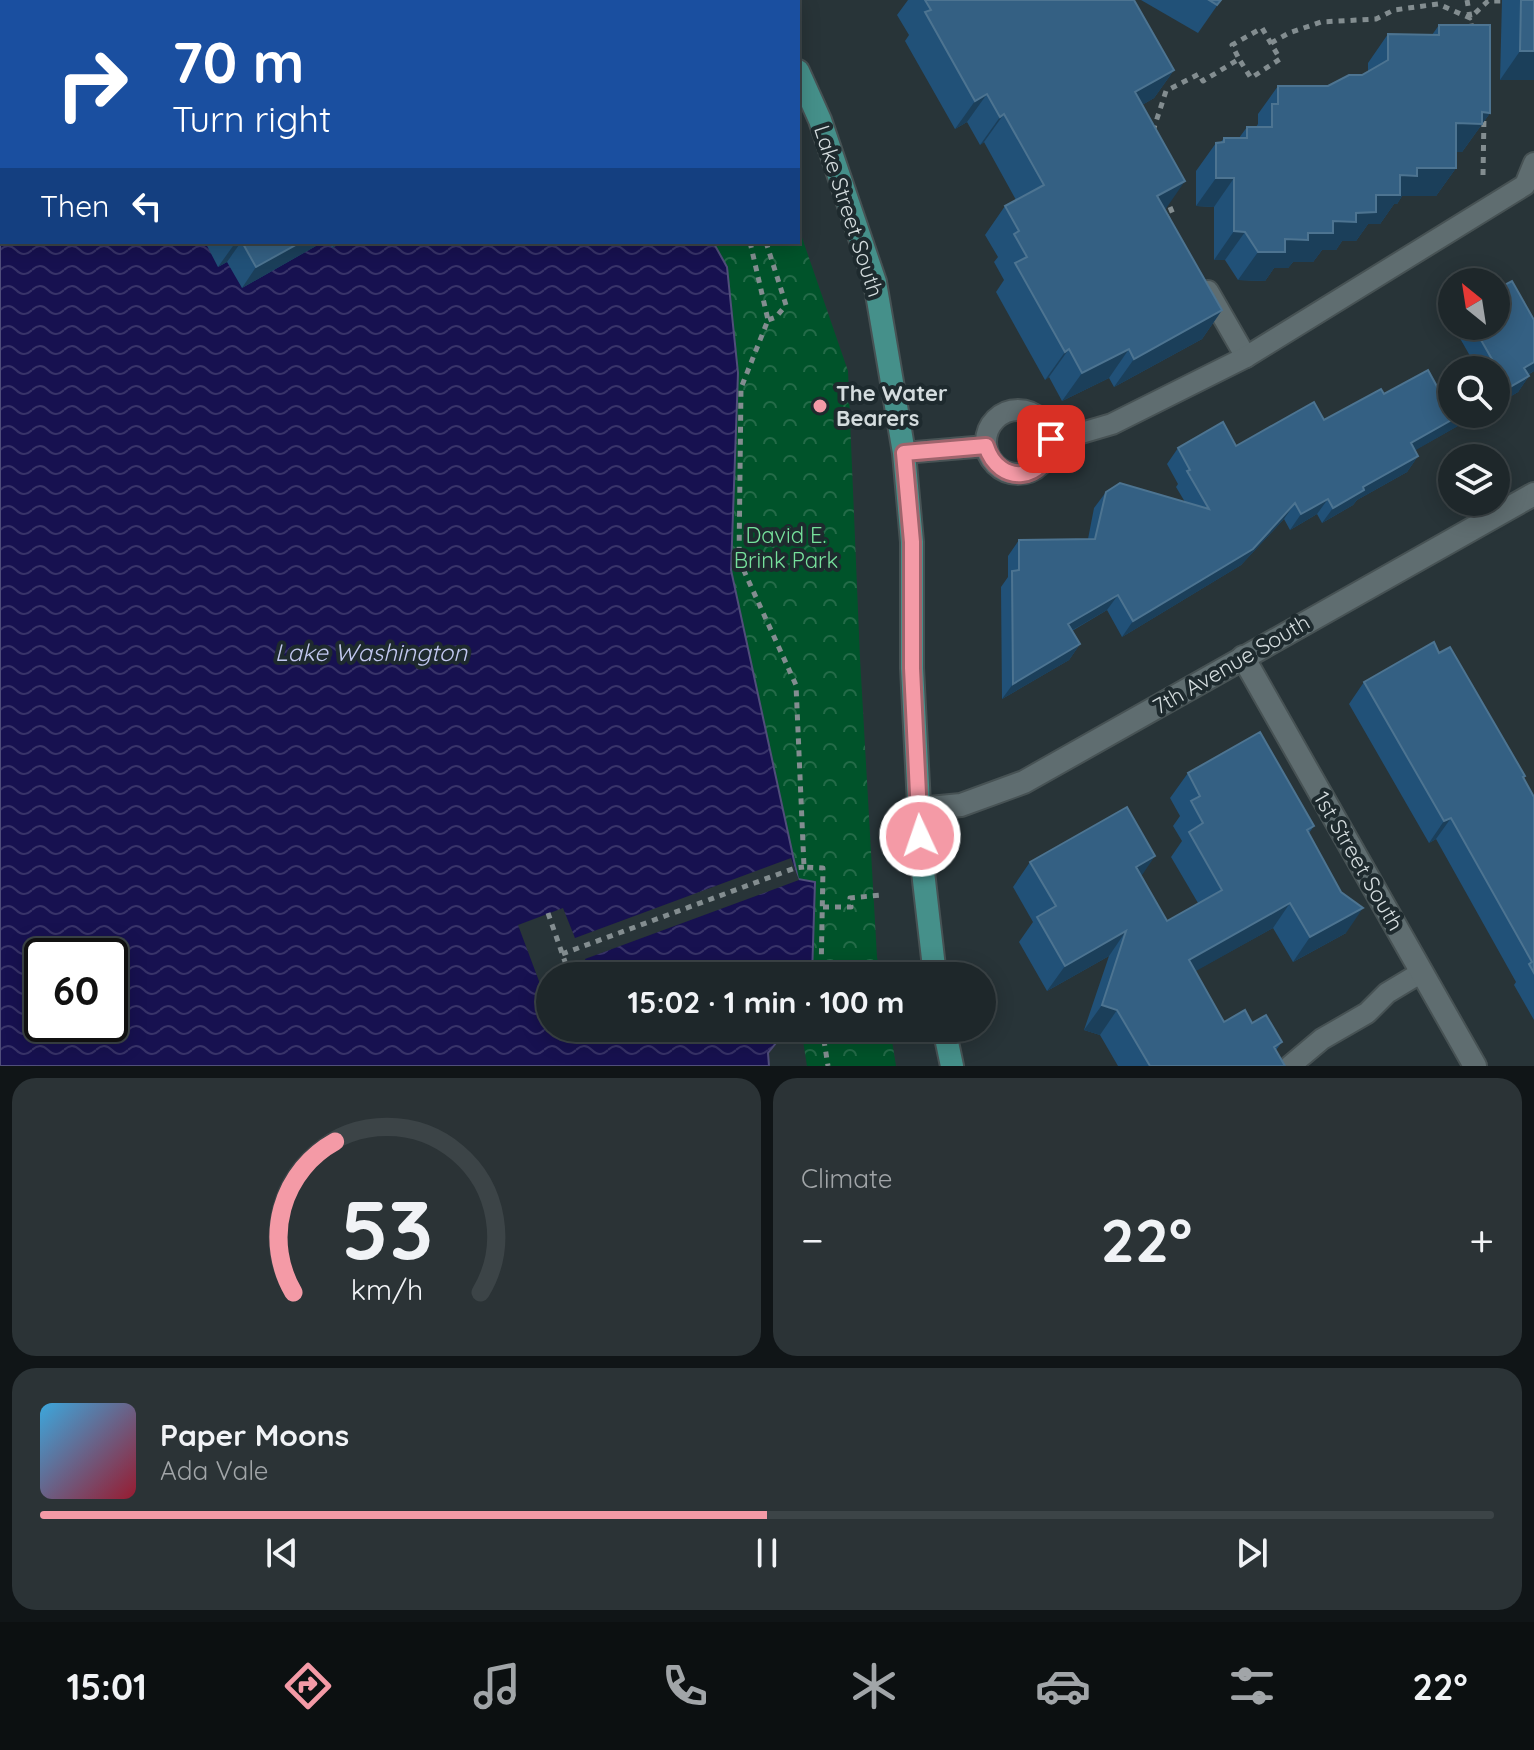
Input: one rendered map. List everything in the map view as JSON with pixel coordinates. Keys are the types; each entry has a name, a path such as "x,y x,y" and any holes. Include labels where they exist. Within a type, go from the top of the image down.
{"main road":[{"name":"Lake Street South","path":"800,75 820,120 875,282 904,453 912,542 912,668 922,863 933,962"},
{"path":"947,1042 952,1066"}],"street":[{"name":"7th Avenue South","path":"919,809 961,805 1024,782 1534,494"},
{"name":"1st Street South","path":"1243,657 1475,1066"}],"lane":[{"path":"1051,439 1112,424 1246,357 1525,185 1534,163"},
{"path":"1197,274 1246,357"},
{"path":"1015,410 1027,411 1038,417 1047,426 1051,439 1050,451 1044,462 1022,474 1009,473 998,467 990,458 986,446 987,433 993,422 1002,414 1015,410"},
{"path":"904,453 986,446"},
{"path":"1290,1066 1322,1039 1367,1013 1387,993 1422,972"}],"path":[{"path":"1467,0 1474,39"},
{"path":"1470,18 1488,1 1510,1"},
{"path":"1271,43 1321,22 1376,19 1394,10 1438,4 1470,18"},
{"path":"1262,28 1280,59 1251,78 1239,59 1232,45 1262,28"},
{"path":"1152,134 1166,91 1199,74 1203,81 1239,59"},
{"path":"1483,175 1484,114"},
{"path":"1160,220 1173,214 1163,188"},
{"path":"750,244 768,320 741,388 739,560 796,685 804,867"},
{"path":"767,244 786,305 776,317 768,320"},
{"path":"562,954 804,867 823,868 821,962"},
{"path":"823,907 851,907 850,898 881,895"},
{"path":"548,913 565,962"},
{"path":"824,1042 828,1066"}],"green space":[{"name":"David E. Brink Park","path":"800,232 848,371 860,658 878,962 789,962 716,563 703,244 800,244"},
{"path":"803,1042 892,1042 896,1066 807,1066"}],"water":[{"name":"Lake Washington","path":"0,244 714,244 727,267 738,373 731,570 798,879 815,882 812,962 536,962 536,1042 777,1042 768,1053 769,1066 0,1066"}],"pier":[{"path":"791,858 799,880 585,959 586,962 536,962 536,973 518,925 563,908 575,938"}],"building":[{"path":"925,0 1134,0 1174,70 1135,92 1185,181 1157,196 1222,310 1134,359 1129,349 1082,373 1069,349 1065,352 1015,263 1027,257 1014,234 1019,231 1005,206 1044,185 1004,114 1000,117 987,94 975,101 925,12 931,10"},
{"path":"1521,0 1534,0 1534,51 1520,51"},
{"path":"1439,25 1490,25 1490,113 1482,112 1482,124 1456,123 1456,168 1417,168 1417,176 1400,175 1400,195 1376,195 1376,212 1356,213 1356,222 1333,221 1333,233 1308,233 1308,240 1285,239 1285,252 1258,252 1245,232 1234,231 1234,178 1216,178 1216,143 1224,142 1224,138 1247,138 1247,127 1272,127 1272,104 1278,104 1278,86 1328,86 1349,75 1362,75 1388,60 1388,34 1439,35"},
{"path":"243,244 297,244 256,267"},
{"path":"1510,282 1534,320 1534,362 1524,368 1529,376 1510,387 1510,356 1490,356 1481,340 1510,340"},
{"path":"1428,370 1438,388 1438,428 1411,443 1418,456 1333,508 1328,499 1301,514 1295,503 1253,549 1133,621 1118,595 1068,624 1080,644 1013,684 1012,571 1019,570 1019,540 1095,539 1106,492 1120,483 1209,509 1178,448 1223,422 1236,446 1314,402 1324,420 1381,389 1384,394"},
{"path":"1434,642 1439,653 1450,647 1525,776 1534,797 1534,973 1529,964 1532,962 1451,818 1444,821 1364,682"},
{"path":"1260,732 1314,826 1307,830 1341,892 1363,908 1310,937 1290,903 1189,960 1224,1022 1245,1010 1252,1023 1266,1015 1282,1042 1274,1047 1285,1066 1150,1066 1117,1010 1102,1005 1126,931 1065,966 1037,917 1056,906 1030,862 1127,807 1155,856 1136,867 1167,921 1222,890 1189,832 1203,823 1191,801 1200,796 1188,773"}],"place":[{"name":"The Water Bearers","path":"820,406"}],"route":[{"path":"920,836 912,668 912,542 904,453 986,446 990,458 998,467 1009,473 1022,474 1044,462 1050,451 1051,439"}]}
